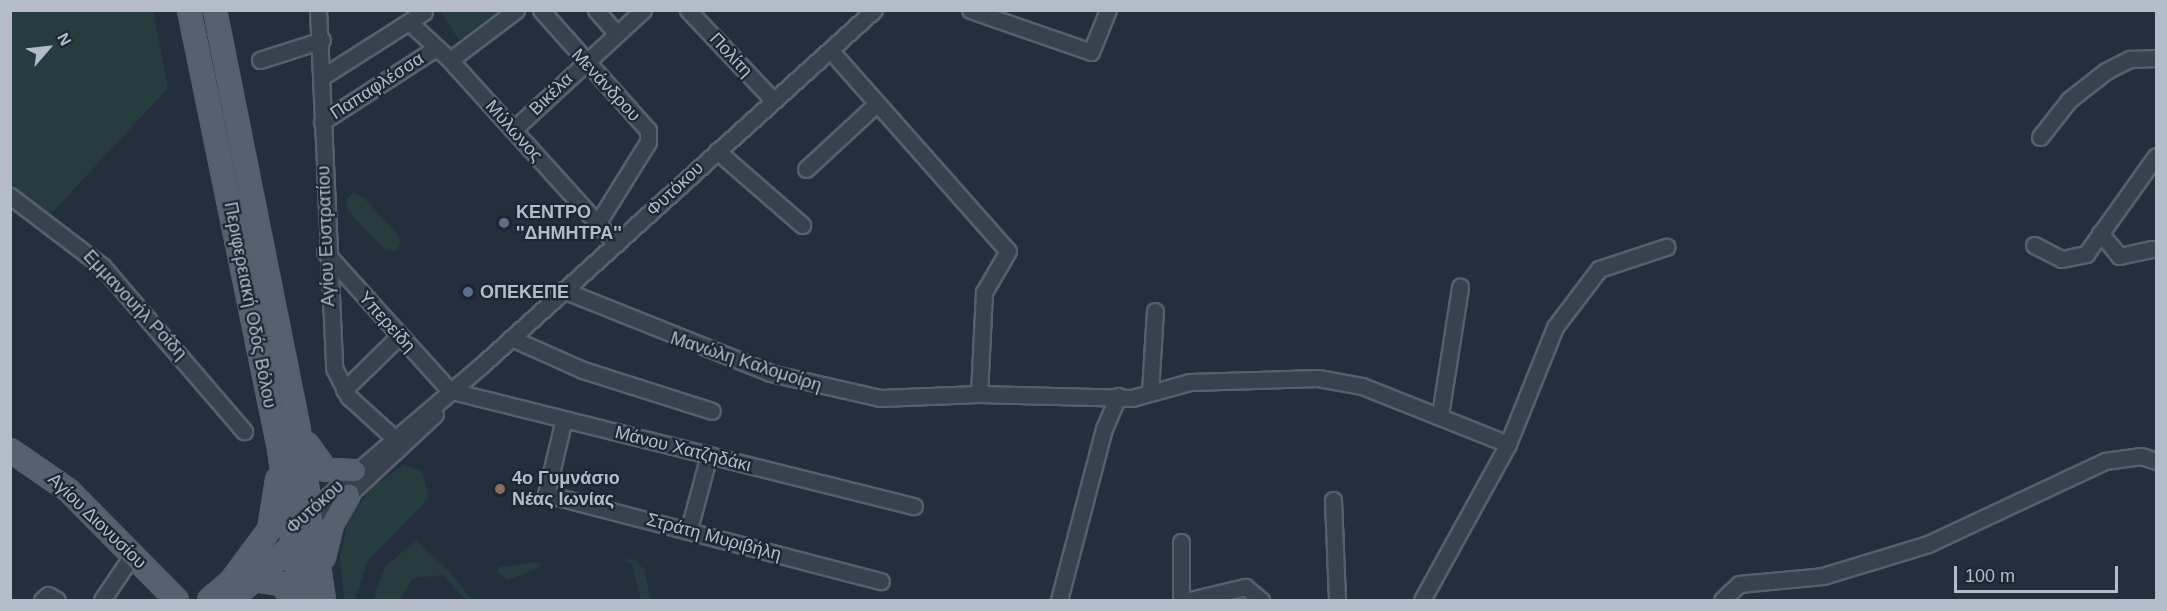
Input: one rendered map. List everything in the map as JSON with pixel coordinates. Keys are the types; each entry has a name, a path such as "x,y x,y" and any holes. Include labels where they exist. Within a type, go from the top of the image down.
{"main road":[{"name":"Περιφερειακή Οδός Βόλου","path":"189,10 278,442 294,536 301,600"},
{"name":"Περιφερειακή Οδός Βόλου","path":"215,10 298,424 324,600"},
{"path":"298,424 322,468 355,471"},
{"path":"232,580 261,546 272,522 278,442"},
{"name":"Αγίου Διονυσίου","path":"10,450 68,490 177,600"},
{"path":"321,574 332,524 349,494"},
{"name":"Φυτόκου","path":"231,600 255,580 313,518"},
{"name":"Φυτόκου","path":"209,600 232,580 294,536"},
{"path":"255,580 281,584 294,600"}],"street":[{"name":"Αγίου Ευστρατίου","path":"318,10 322,40 325,252 332,358 344,390 393,437"},
{"name":"Παπαφλέσσα","path":"450,60 516,10"},
{"name":"Μενάνδρου","path":"541,10 583,63 649,136 597,224"},
{"path":"596,10 617,34"},
{"name":"Βικέλα","path":"513,130 643,10"},
{"name":"Πολίτη","path":"688,10 773,100"},
{"name":"Φυτόκου","path":"313,518 355,471 393,437 451,392 874,10"},
{"path":"970,10 1091,52 1108,10"},
{"path":"322,77 424,12"},
{"name":"Μύλωνος","path":"409,22 433,50 450,60 616,244"},
{"path":"260,60 322,40"},
{"name":"Παπαφλέσσα","path":"322,122 433,50"},
{"path":"830,50 875,105 1008,251 984,292 979,394"},
{"path":"2040,137 2069,100 2106,71 2130,59 2157,58"},
{"path":"806,169 875,105"},
{"path":"717,151 802,225"},
{"path":"2034,245 2062,260 2074,259 2086,254 2157,156"},
{"name":"Εμμανουήλ Ροΐδη","path":"10,196 102,266 244,431"},
{"path":"2100,233 2119,255 2152,249"},
{"path":"1422,600 1508,444 1555,327 1590,277 1612,261 1666,247"},
{"name":"Υπερείδη","path":"325,252 451,392"},
{"path":"1440,415 1460,287"},
{"name":"Μανώλη Καλομοίρη","path":"563,290 662,334 820,388 898,400 979,394 1118,396 1150,392 1190,382 1318,378 1362,386 1440,415 1508,444"},
{"path":"1150,392 1155,311"},
{"path":"344,390 399,336"},
{"path":"511,338 583,370 712,411"},
{"name":"Φυτόκου","path":"313,518 349,494 407,442 451,392"},
{"name":"Μάνου Χατζηδάκι","path":"451,392 914,506"},
{"path":"1059,600 1104,429 1118,396"},
{"name":"Στράτη Μυριβήλη","path":"564,419 546,494 689,529 881,581"},
{"path":"689,529 709,455"},
{"path":"1722,600 1739,584 1823,576 1928,544 2105,461 2156,459"},
{"path":"1333,500 1337,600"},
{"path":"1181,542 1181,600"},
{"path":"102,600 133,554"},
{"path":"1190,600 1245,587 1261,600"},
{"path":"42,600 48,595 57,600"}],"green space":[{"path":"10,11 153,11 168,88 47,218 11,194"},
{"path":"440,11 498,11 459,40"},
{"path":"352,193 363,197 396,232 401,243 396,251 385,250 348,211 346,200"},
{"path":"404,465 422,471 429,498 368,560 355,600 344,600 340,557 348,520 371,488"},
{"path":"416,540 450,572 472,600 465,600 443,575 413,578 400,600 373,600 384,568"},
{"path":"633,559 644,569 651,600 641,600 632,564 621,560"},
{"path":"541,562 540,568 507,580 497,572 500,567"}],"place":[{"name":"ΚΕΝΤΡΟ ''ΔΗΜΗΤΡΑ''","path":"504,223"},
{"name":"ΟΠΕΚΕΠΕ","path":"468,292"},
{"name":"4ο Γυμνάσιο Νέας Ιωνίας","path":"500,489"}]}
